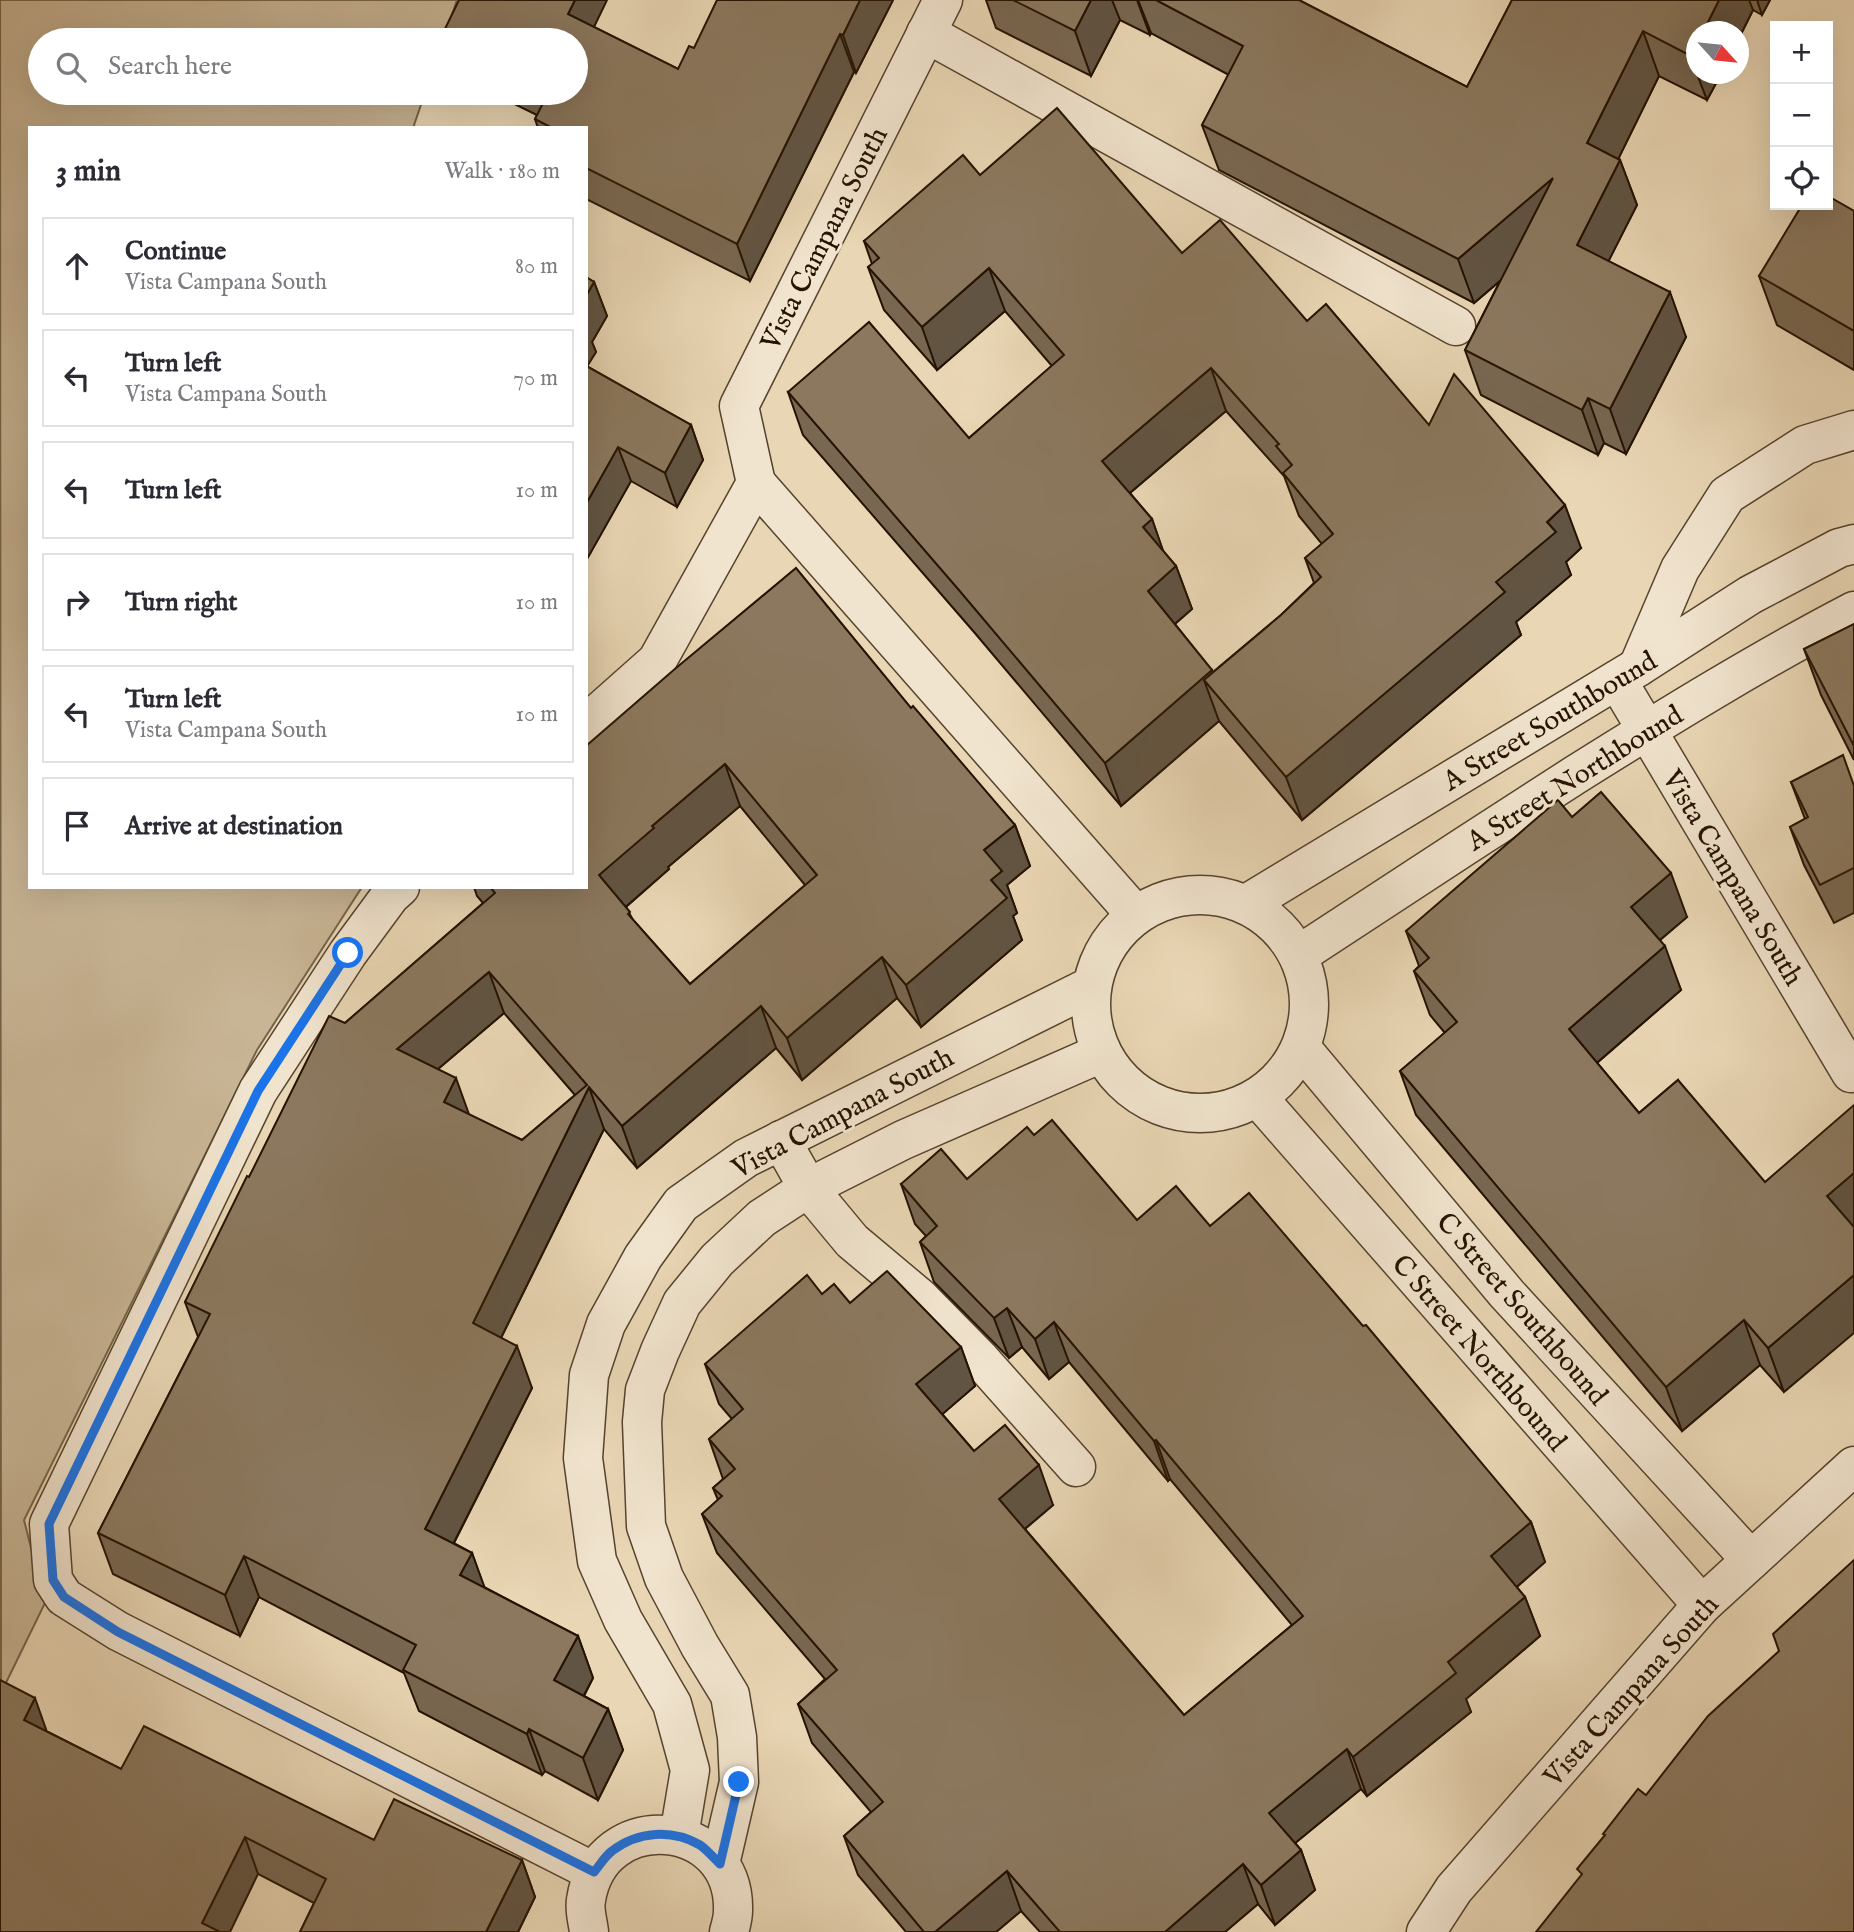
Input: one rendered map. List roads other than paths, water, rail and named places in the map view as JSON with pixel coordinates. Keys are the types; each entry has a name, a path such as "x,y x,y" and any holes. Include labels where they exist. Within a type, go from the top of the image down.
{"street":[{"path":"934,16 1457,326"},
{"name":"Vista Campana South","path":"934,16 739,406 756,483 1135,914"},
{"path":"1627,673 1680,569 1727,495 1805,445 1854,430"},
{"path":"588,722 657,661 756,483"},
{"name":"A Street Southbound","path":"1248,903 1750,596 1839,548 1854,544"},
{"name":"A Street Northbound","path":"1300,954 1647,730 1801,639 1854,611"},
{"name":"Vista Campana South","path":"1627,673 1647,730 1851,1073"},
{"path":"398,889 348,953 258,1091 49,1524 53,1580 64,1597 118,1632 594,1872"},
{"path":"1190,893 1248,903 1300,954 1312,1002 1302,1049 1259,1099 1200,1116 1141,1100 1099,1054 1089,987 1105,946 1135,914 1190,893"},
{"name":"Vista Campana South","path":"679,1836 690,1770 672,1704 623,1620 597,1560 583,1458 589,1374 606,1324 643,1257 681,1204 746,1158 1089,987"},
{"name":"C Street Southbound","path":"1302,1049 1507,1294 1751,1560"},
{"name":"Vista Campana South","path":"720,1864 739,1782 737,1737 730,1695 664,1578 646,1526 642,1468 645,1390 682,1303 717,1259 762,1218 808,1188 903,1140 1099,1054"},
{"name":"C Street Northbound","path":"1259,1099 1702,1605"},
{"path":"781,1140 808,1188 852,1241 929,1307 1076,1467"},
{"path":"586,1417 642,1422"},
{"name":"Vista Campana South","path":"1426,1932 1454,1889 1702,1605 1854,1466"},
{"path":"589,1932 585,1902 594,1872 610,1852 631,1839 655,1833 679,1836 702,1846 720,1864 731,1886 734,1912 729,1932"}]}
